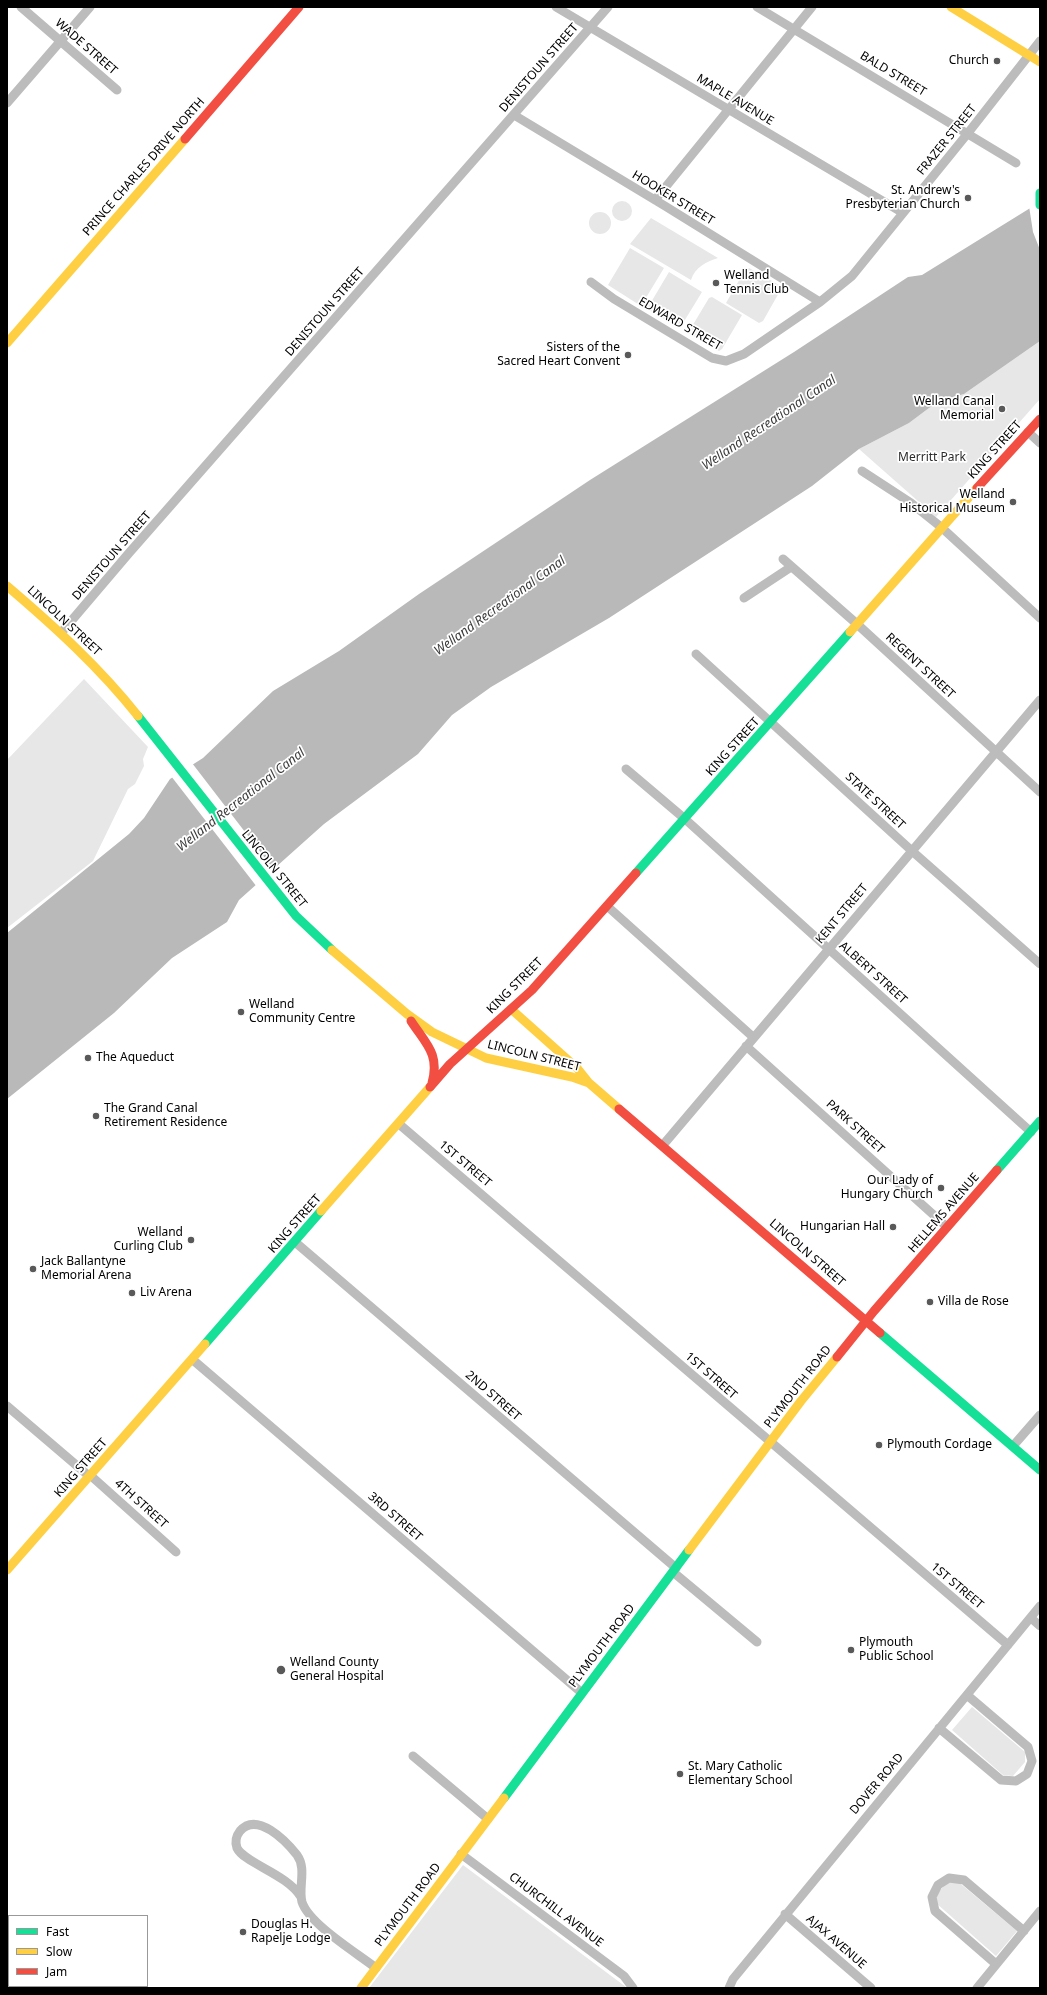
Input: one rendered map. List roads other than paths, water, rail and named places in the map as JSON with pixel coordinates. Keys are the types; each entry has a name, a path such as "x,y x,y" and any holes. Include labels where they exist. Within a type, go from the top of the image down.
{"main road":[{"name":"PRINCE CHARLES DRIVE NORTH","path":"7,343 299,7"},
{"path":"951,7 1040,62"},
{"path":"1040,193 1040,206"},
{"name":"KING STREET","path":"7,1570 193,1360 431,1086 466,1049 532,990 772,722 942,527 1040,418"},
{"name":"LINCOLN STREET","path":"7,586 61,633 122,696 171,756 296,916 406,1014 432,1032 486,1058 566,1076 589,1083 1040,1470"},
{"path":"511,1009 576,1068 589,1083"},
{"path":"406,1014 434,1054 436,1068 431,1086"},
{"name":"HELLEMS AVENUE","path":"867,1321 1040,1121"},
{"name":"PLYMOUTH ROAD","path":"361,1988 801,1401 867,1321"}],"street":[{"name":"WADE STREET","path":"21,7 117,90"},
{"path":"7,103 90,7"},
{"name":"MAPLE AVENUE","path":"556,7 903,213"},
{"name":"DENISTOUN STREET","path":"61,633 129,553 608,7"},
{"name":"BALD STREET","path":"758,7 968,133 1016,164"},
{"path":"655,200 812,7"},
{"name":"FRAZER STREET","path":"820,302 852,276 968,133 1040,41"},
{"name":"HOOKER STREET","path":"514,115 820,302"},
{"name":"EDWARD STREET","path":"591,282 688,344 719,361 726,361 744,354 820,302"},
{"path":"1028,432 1040,443"},
{"path":"862,471 911,503 942,527 1040,618"},
{"name":"REGENT STREET","path":"782,559 857,624 1040,792"},
{"path":"744,598 791,567"},
{"name":"STATE STREET","path":"696,654 912,851 1040,964"},
{"name":"KENT STREET","path":"663,1145 1040,700"},
{"name":"ALBERT STREET","path":"626,769 685,819 1031,1132"},
{"path":"607,906 753,1037"},
{"name":"PARK STREET","path":"746,1046 947,1227"},
{"name":"1ST STREET","path":"399,1124 1008,1645"},
{"name":"2ND STREET","path":"296,1242 756,1642"},
{"name":"3RD STREET","path":"193,1360 582,1693"},
{"name":"4TH STREET","path":"7,1406 90,1476 176,1552"},
{"path":"1013,1446 1040,1415"},
{"name":"DOVER ROAD","path":"729,1988 733,1979 785,1914 1040,1606"},
{"path":"1031,1618 1040,1626"},
{"path":"939,1728 1001,1780 1016,1781 1027,1774 1032,1761 1028,1747 967,1694"},
{"path":"413,1756 488,1819"},
{"path":"301,1897 302,1870 296,1854 266,1827 256,1824 244,1828 239,1832 236,1840 237,1848 240,1852 287,1881 301,1897 306,1910 314,1921 376,1968"},
{"name":"CHURCHILL AVENUE","path":"461,1854 624,1976 633,1988"},
{"path":"996,1964 935,1912 932,1897 938,1885 949,1878 964,1880 1024,1931"},
{"path":"977,1988 1040,1911"},
{"name":"AJAX AVENUE","path":"785,1914 871,1988"}],"water":[{"name":"Welland Recreational Canal","path":"1040,202 1040,341 964,394 946,399 929,408 909,423 859,449 812,486 609,618 491,687 452,715 418,754 324,824 239,900 227,922 172,958 114,1013 7,1099 7,933 129,834 144,818 170,779 203,758 273,691 339,651 419,594 590,480 794,352 908,277 922,275"}],"place":[{"name":"Church","path":"997,61"},
{"name":"St. Andrew's Presbyterian Church","path":"968,198"},
{"name":"Welland Tennis Club","path":"716,283"},
{"name":"Sisters of the Sacred Heart Convent","path":"628,355"},
{"name":"Welland Canal Memorial","path":"1002,409"},
{"name":"Welland Historical Museum","path":"1013,502"},
{"name":"Welland Community Centre","path":"241,1012"},
{"name":"The Aqueduct","path":"88,1058"},
{"name":"The Grand Canal Retirement Residence","path":"96,1116"},
{"name":"Our Lady of Hungary Church","path":"941,1188"},
{"name":"Hungarian Hall","path":"893,1227"},
{"name":"Welland Curling Club","path":"191,1240"},
{"name":"Jack Ballantyne Memorial Arena","path":"33,1269"},
{"name":"Liv Arena","path":"132,1293"},
{"name":"Villa de Rose","path":"930,1302"},
{"name":"Plymouth Cordage","path":"879,1445"},
{"name":"Plymouth Public School","path":"851,1650"},
{"name":"Welland County General Hospital","path":"281,1670"},
{"name":"St. Mary Catholic Elementary School","path":"680,1774"},
{"name":"Douglas H. Rapelje Lodge","path":"243,1932"}],"park label":[{"name":"Merritt Park","path":"932,458"}]}
